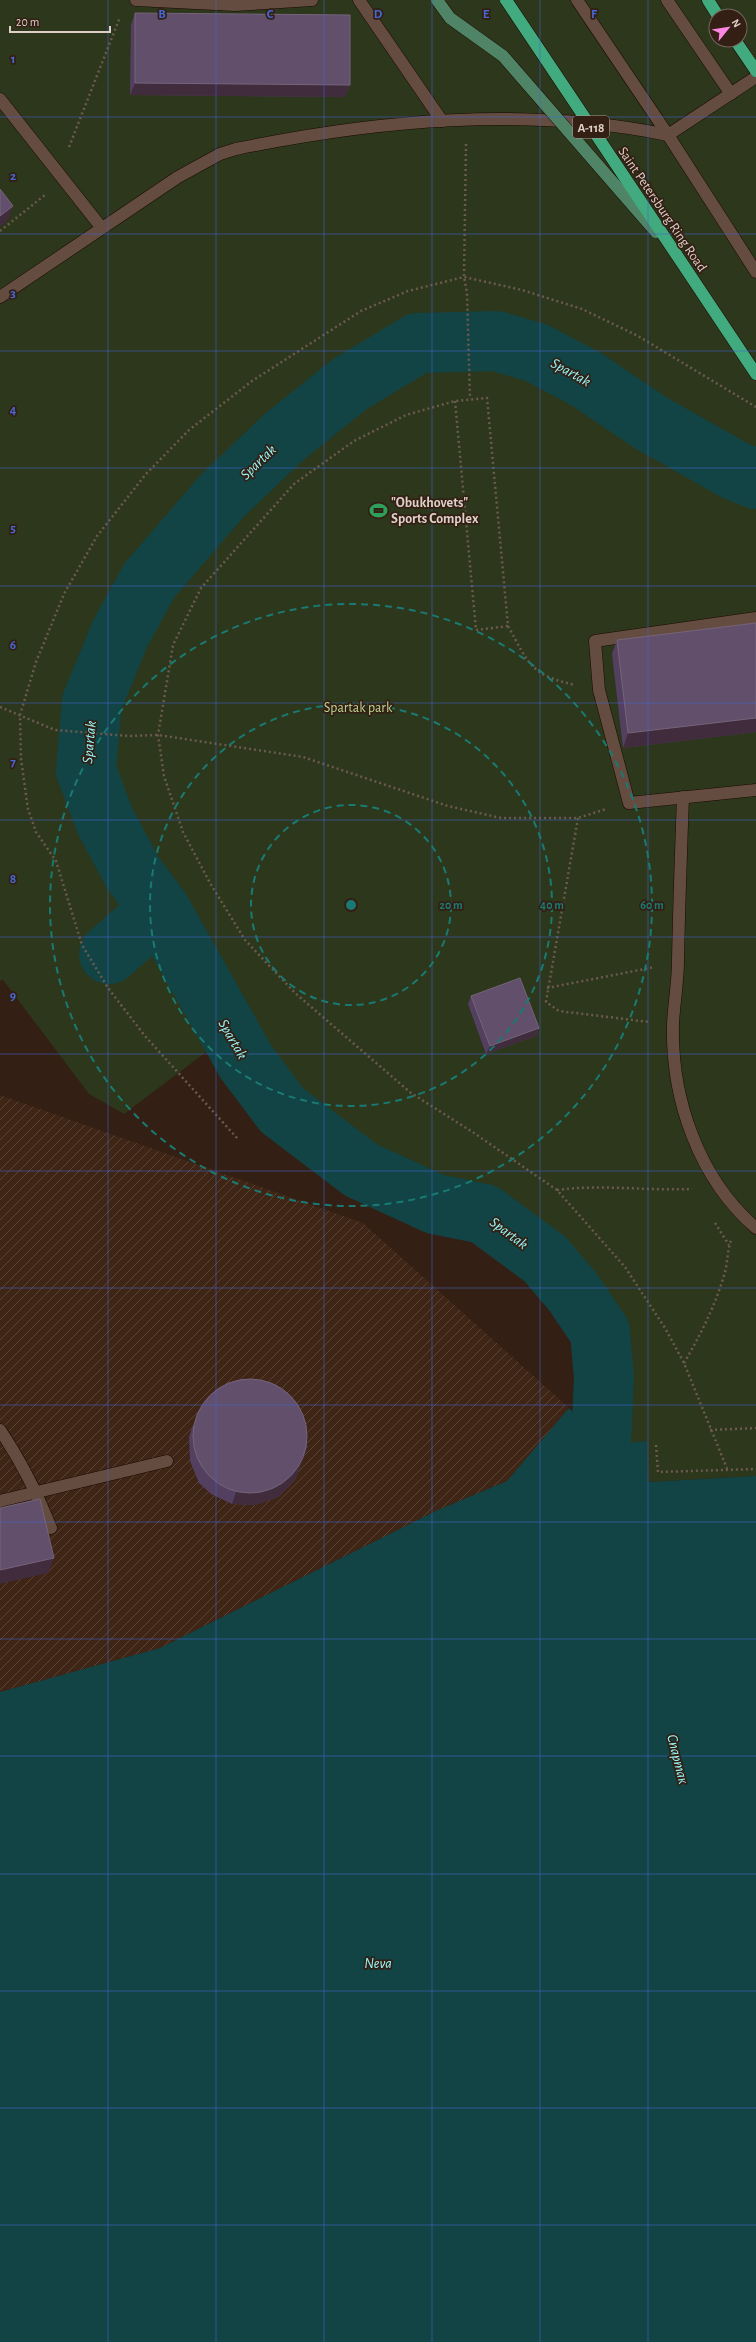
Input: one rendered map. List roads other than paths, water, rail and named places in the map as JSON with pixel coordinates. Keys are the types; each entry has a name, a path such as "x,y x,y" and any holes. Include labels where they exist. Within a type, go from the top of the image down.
{"highway":[{"name":"Saint Petersburg Ring Road","path":"506,0 756,374"},
{"path":"740,48 756,71"}],"main road":[{"path":"436,0 450,18 503,56 676,254"}],"lane":[{"path":"136,0 235,5 312,0"},
{"path":"359,0 442,121"},
{"path":"577,0 668,135 756,272"},
{"path":"667,0 731,94"},
{"path":"0,297 101,227 178,177 215,157 236,149 383,126 442,121 567,121 621,125 668,135 756,77"},
{"path":"0,99 59,171 101,227"},
{"path":"756,618 595,641 599,690 629,802 756,790"},
{"path":"683,797 678,962 673,1025 676,1079 684,1118 703,1159 718,1184 741,1216 756,1228"},
{"path":"0,1430 18,1458 36,1492 51,1528"},
{"path":"0,1500 167,1461"}],"water":[{"name":"Neva","path":"569,1408 601,1445 647,1441 648,1482 756,1476 756,2342 0,2342 0,1692 160,1648 438,1510 507,1481"}],"waterway":[{"name":"Spartak","path":"620,1525 601,1445 604,1377 600,1332 573,1292 545,1259 484,1214 435,1204 361,1170 282,1110 246,1062 160,909 133,873 105,821 86,770 92,702 120,634 149,581 222,496 284,437 350,384 418,343 496,341 537,353 586,379 651,423 734,470 756,479"},
{"path":"109,954 160,909"}],"place":[{"name":"\"Obukhovets\" Sports Complex","path":"378,510"}],"park label":[{"name":"Spartak park","path":"358,707"}],"water label":[{"name":"Спартак","path":"678,1759"}]}
